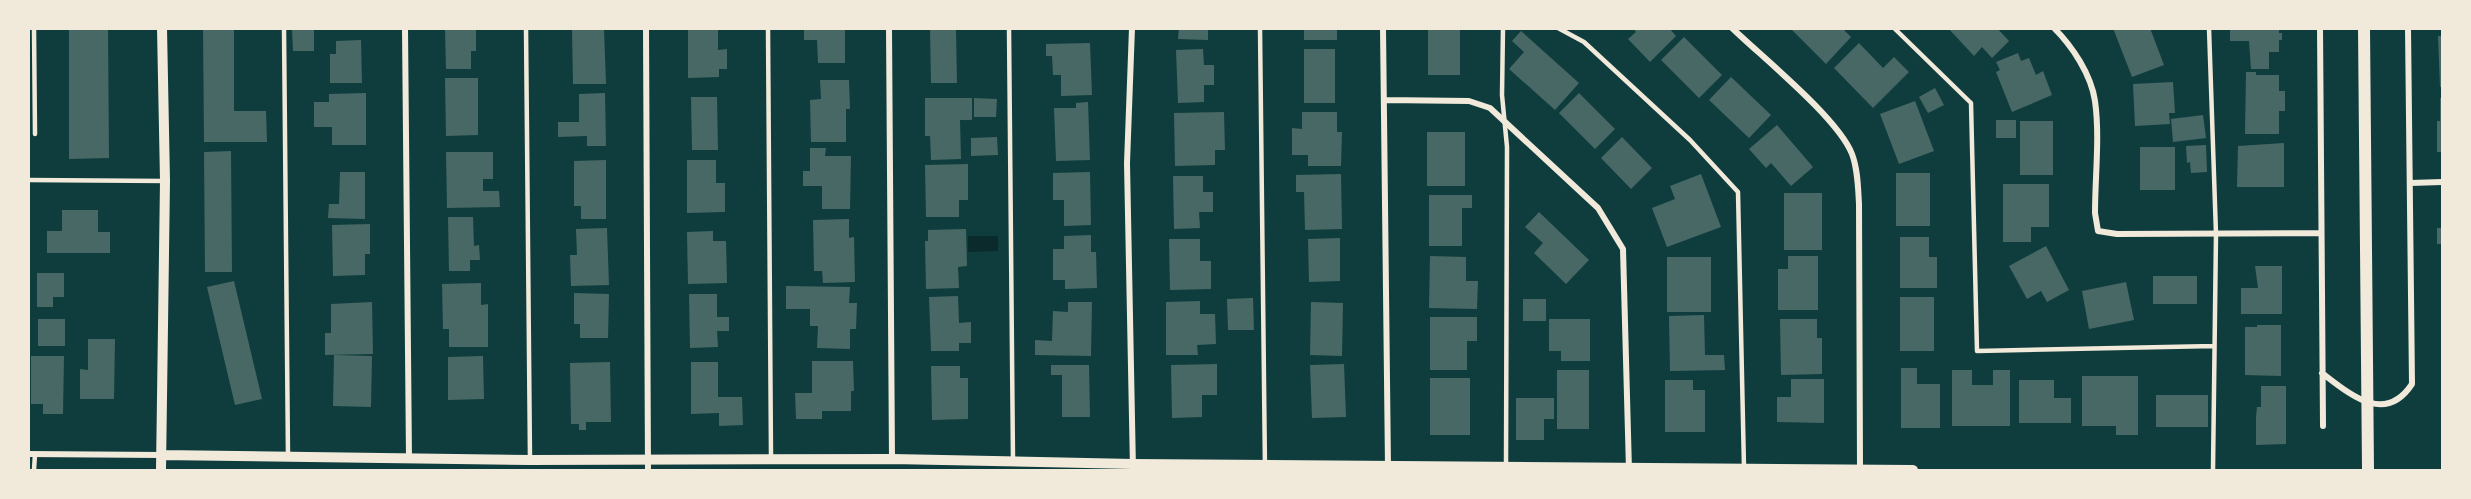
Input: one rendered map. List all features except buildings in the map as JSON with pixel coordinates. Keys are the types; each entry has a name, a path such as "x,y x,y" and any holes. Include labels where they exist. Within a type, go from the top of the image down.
{"main road":[{"path":"2364,28 2368,471"}],"street":[{"path":"161,471 165,182 162,28"},
{"path":"405,28 409,459"},
{"path":"646,28 648,465"},
{"path":"889,28 892,459"},
{"path":"1132,28 1127,163 1133,467"},
{"path":"1383,28 1388,468"},
{"path":"1732,28 1827,118 1842,136 1852,154 1857,176 1859,204 1860,470"},
{"path":"2054,28 2073,50 2094,99 2095,213 2098,231 2117,234 2321,233"},
{"path":"2320,28 2323,426"},
{"path":"2322,373 2368,404 2393,403 2404,396 2412,384 2408,28"},
{"path":"1384,100 1469,101 1490,108 1598,208 1623,249 1629,469"},
{"path":"2410,183 2442,182"},
{"path":"32,454 530,460 648,465 771,460 892,459 1013,461 1133,467 1913,471"}],"lane":[{"path":"34,28 35,134"},
{"path":"284,28 288,457"},
{"path":"526,28 530,460"},
{"path":"768,28 771,460"},
{"path":"1009,28 1013,461"},
{"path":"1260,28 1264,467"},
{"path":"1503,28 1502,95 1507,147 1506,469"},
{"path":"1558,28 1592,49 1690,140 1738,192 1744,469"},
{"path":"1894,28 1971,103 1977,351 2214,346"},
{"path":"2209,28 2216,234 2213,471"},
{"path":"28,180 165,182"},
{"path":"32,454 34,471"}],"water":[{"path":"968,236 998,236 998,251 968,252"}]}
